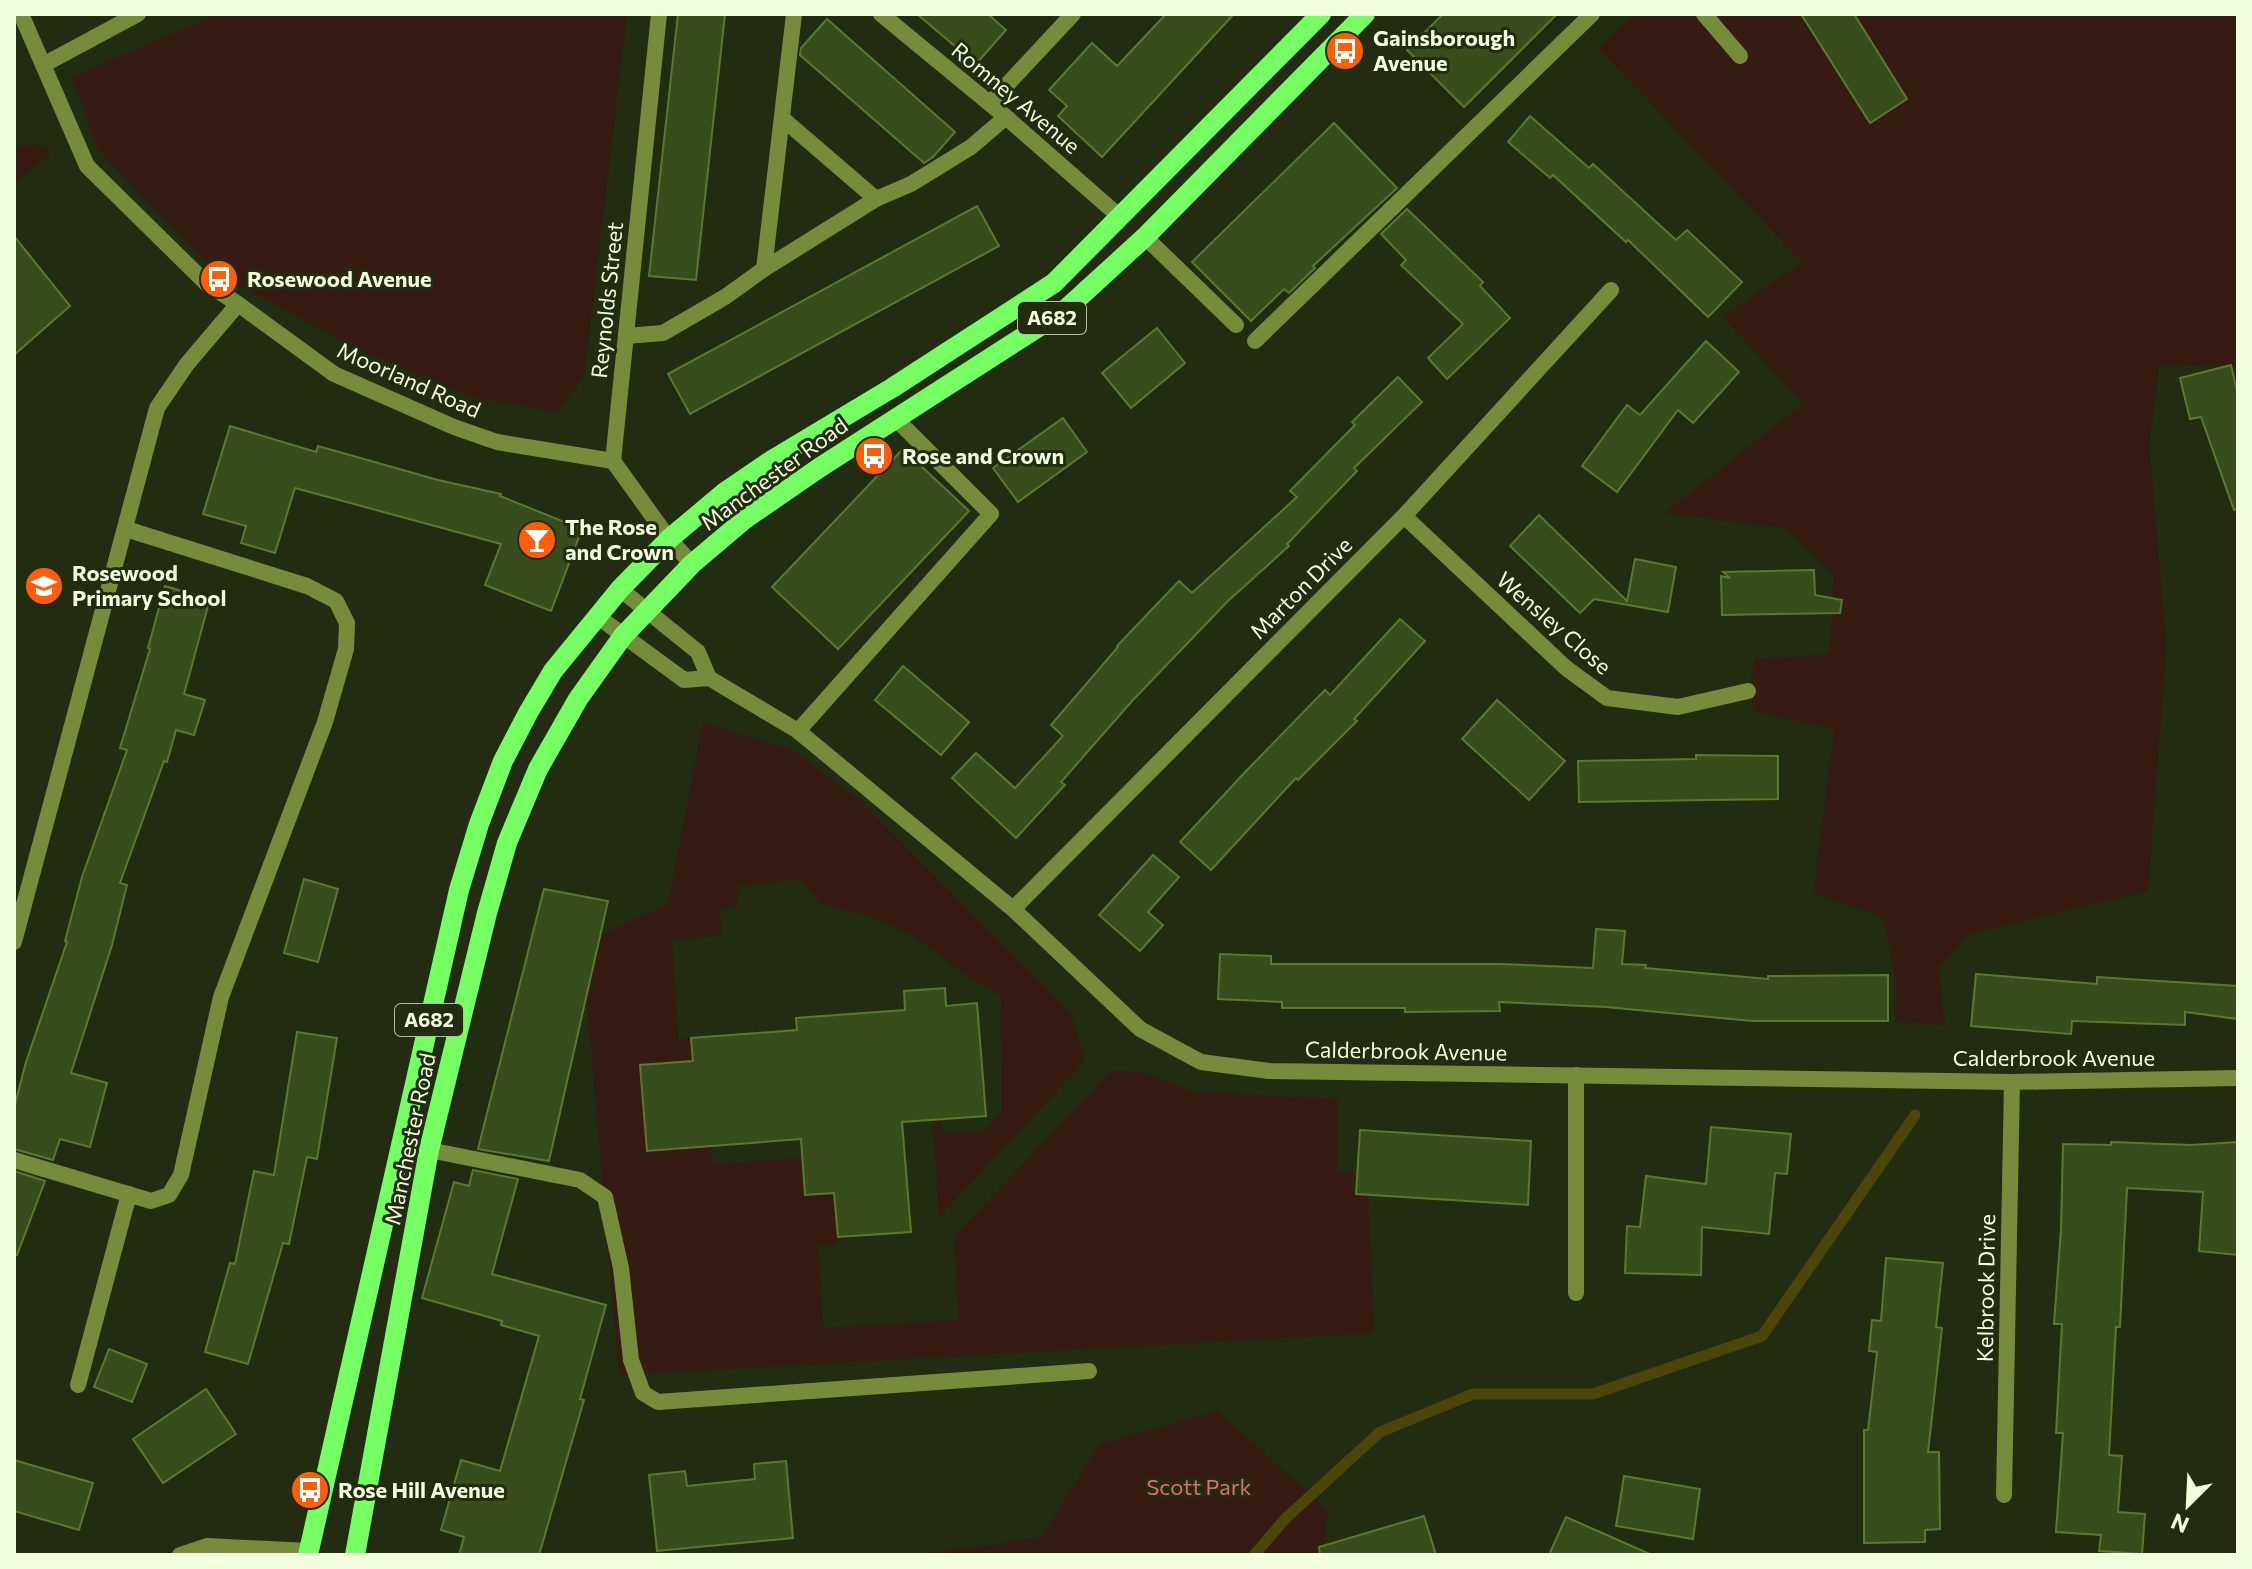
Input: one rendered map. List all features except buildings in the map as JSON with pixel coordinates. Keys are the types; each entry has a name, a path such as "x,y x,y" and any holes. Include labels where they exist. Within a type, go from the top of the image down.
{"main road":[{"name":"Manchester Road","path":"355,1555 429,1150 487,913 507,843 538,769 558,731 623,636 692,564 745,519 895,418 1065,310 1145,237 1365,14"},
{"name":"Manchester Road","path":"315,1554 441,967 479,824 503,761 553,671 620,589 669,539 725,492 1054,283 1315,16"},
{"path":"1315,16 1337,42"},
{"path":"1120,217 1145,237"}],"street":[{"name":"Moorland Road","path":"21,14 87,166 206,283 334,374 454,427 497,442 613,461"},
{"path":"43,65 138,14"},
{"name":"Reynolds Street","path":"613,461 659,14"},
{"path":"764,269 794,14"},
{"name":"Romney Avenue","path":"881,14 990,103 1120,217"},
{"path":"990,103 1073,14"},
{"path":"1255,341 1592,14"},
{"path":"1704,14 1740,56"},
{"path":"626,336 663,333 725,297 876,199 911,184 971,147 1006,117"},
{"path":"783,119 876,199"},
{"path":"1145,237 1236,325"},
{"name":"Marton Drive","path":"1013,909 1404,516 1611,290"},
{"path":"14,942 157,408 187,364 238,304"},
{"path":"798,731 991,514 895,418"},
{"path":"613,461 669,539 692,564"},
{"name":"Wensley Close","path":"1404,516 1566,668 1607,698 1678,707 1748,691"},
{"path":"14,1160 151,1201 169,1195 181,1175 221,997 325,722 346,649 347,623 336,601 307,586 126,529"},
{"name":"Calderbrook Avenue","path":"620,589 698,652 709,678"},
{"name":"Calderbrook Avenue","path":"597,616 684,680 709,678 798,731 1013,909 1140,1029 1201,1062 1269,1071 2012,1082 2238,1078"},
{"path":"1576,1075 1576,1293"},
{"name":"Kelbrook Drive","path":"2004,1495 2012,1082"},
{"path":"429,1150 580,1180 605,1197 621,1268 631,1360 643,1393 658,1402 1089,1371"},
{"path":"78,1385 129,1194"},
{"path":"180,1555 207,1546 315,1554"}],"green space":[{"path":"219,14 627,14 584,376 557,412 471,397 351,346 214,271 99,151 72,77"},
{"path":"1634,14 2238,14 2238,367 2159,365 2149,446 2166,647 2148,891 1970,934 1938,968 1945,1025 1897,1022 1894,970 1883,917 1813,893 1834,729 1756,712 1748,691 1756,659 1829,654 1834,576 1787,529 1665,513 1803,404 1723,317 1802,262 1598,48"},
{"path":"44,145 51,153 14,185 14,146"},
{"path":"703,723 792,750 859,800 1071,1013 1085,1061 939,1217 932,1108 940,1107 943,1134 983,1132 1002,1112 1001,996 970,979 915,937 868,915 821,904 799,879 739,886 737,906 720,910 722,935 672,941 678,1040 691,1038 693,1061 648,1151 711,1146 713,1164 802,1158 805,1194 834,1193 838,1244 818,1246 823,1328 959,1320 954,1237 1111,1071 1141,1072 1195,1092 1338,1099 1338,1172 1367,1175 1374,1333 619,1375 582,944 668,904"},
{"name":"Scott Park","path":"1218,1411 1328,1511 1323,1555 913,1555 1041,1538 1100,1444"}],"waterway":[{"path":"1254,1555 1285,1519 1380,1432 1473,1394 1593,1394 1762,1336 1915,1115"}],"place":[{"name":"Gainsborough Avenue","path":"1345,51"},
{"name":"Rosewood Avenue","path":"219,279"},
{"name":"Rose and Crown","path":"874,456"},
{"name":"The Rose and Crown","path":"537,540"},
{"name":"Rosewood Primary School","path":"44,586"},
{"name":"Rose Hill Avenue","path":"310,1490"}]}
